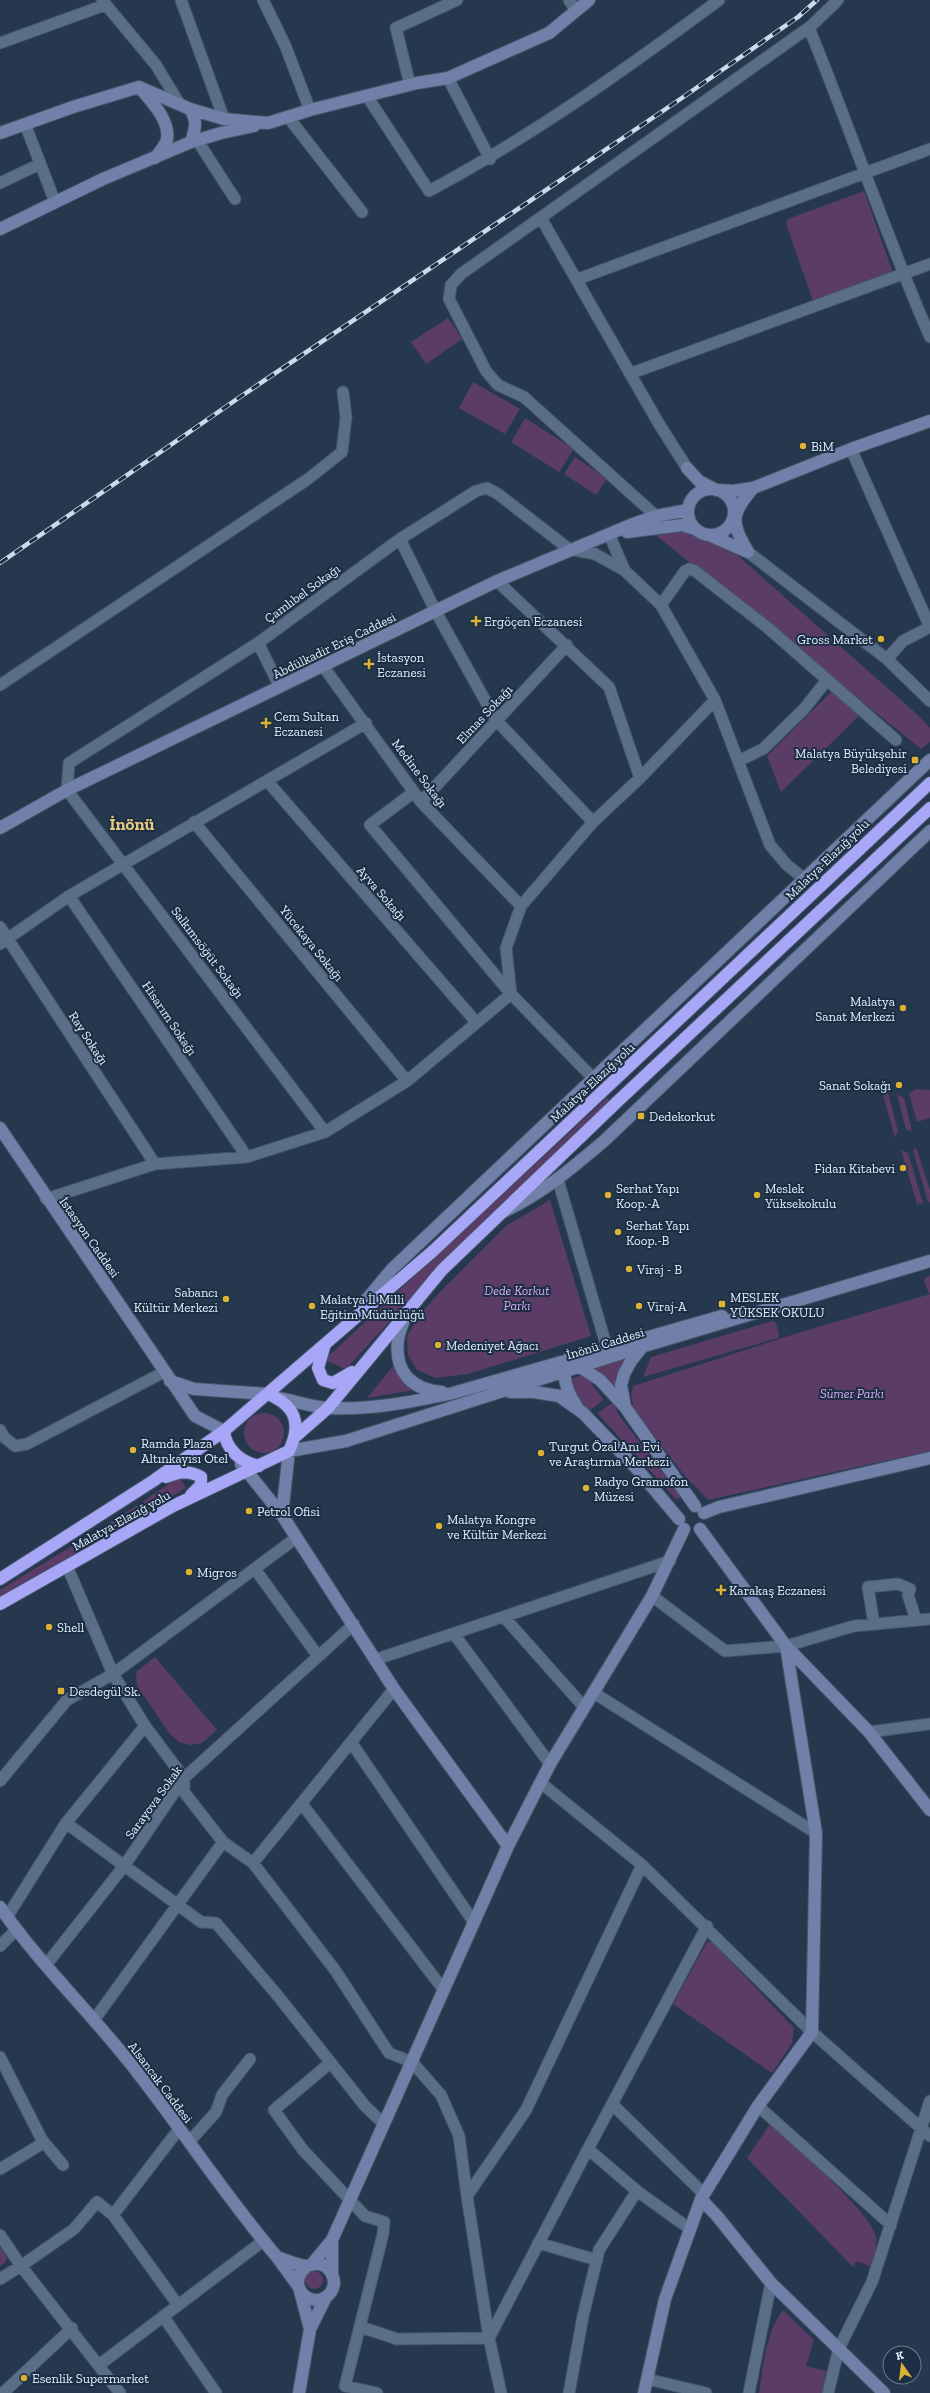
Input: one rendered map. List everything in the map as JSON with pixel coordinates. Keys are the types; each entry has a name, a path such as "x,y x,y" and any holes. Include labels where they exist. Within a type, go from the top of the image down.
{"highway":[{"name":"Malatya-Elazığ yolu","path":"272,1396 326,1343 438,1246 930,783"},
{"path":"296,1436 294,1416 288,1406 272,1396 224,1431 225,1438 237,1458 247,1463 259,1466 289,1451 296,1436 328,1408 407,1310 442,1270 617,1102 930,808"},
{"path":"326,1343 318,1368 323,1380 326,1383 340,1381 366,1362"},
{"name":"Malatya-Elazığ yolu","path":"0,1579 153,1481 224,1431"},
{"name":"Malatya-Elazığ yolu","path":"1,1603 172,1506 259,1466"},
{"path":"153,1481 178,1472 194,1474 201,1478 201,1485 195,1492 172,1506"}],"main road":[{"path":"0,229 55,202 194,141 410,85 448,78 549,33 589,0"},
{"path":"0,133 139,87 185,106 224,119 268,123"},
{"path":"139,87 156,107 165,125 167,140 155,159"},
{"path":"185,106 194,116 196,127 194,141"},
{"path":"689,506 701,492 716,490 732,491 753,488 851,449 930,421"},
{"path":"687,468 699,481 729,498 733,504 733,520 736,532 748,552"},
{"path":"687,468 694,491 689,506 690,523 695,529"},
{"path":"709,535 724,532 733,520 737,508 753,488"},
{"name":"Abdülkadir Eriş Caddesi","path":"0,828 67,790 436,612 497,581 569,549 656,516 689,506"},
{"path":"610,534 682,525 695,529 748,552"},
{"path":"362,1313 367,1299 392,1269 930,760"},
{"path":"502,1213 532,1198 558,1180 604,1141 930,831"},
{"name":"İstasyon Caddesi","path":"0,1128 46,1199 167,1377 196,1416 224,1431"},
{"path":"167,1377 194,1389 272,1396 328,1408 370,1408 453,1393 566,1365 606,1348 674,1328 766,1304 930,1254"},
{"name":"İnönü Caddesi","path":"289,1451 346,1441 495,1393 566,1365 581,1366 930,1261"},
{"path":"407,1310 398,1340 400,1364 410,1382 428,1391 453,1393"},
{"path":"625,1407 621,1385 624,1374 631,1361 644,1346"},
{"path":"566,1365 564,1382 569,1395 582,1412 637,1470 681,1524 695,1532 700,1529 705,1519 699,1509 625,1407 600,1380 581,1366"},
{"path":"495,1393 534,1392 559,1396 582,1412"},
{"path":"282,1515 289,1451"},
{"path":"237,1458 246,1472 282,1515 377,1659 394,1689 508,1846"},
{"path":"310,2330 299,2288 300,2274 332,2240 352,2199 473,1921 508,1846 550,1764 652,1596 670,1561 684,1508 699,1509 719,1507 930,1458"},
{"path":"700,1529 786,1646 869,1732 930,1810"},
{"path":"644,2393 665,2299 702,2197 758,2106 812,2032 816,1833 786,1646"},
{"name":"Alsancak Caddesi","path":"3,1912 16,1930 94,2020 158,2098 179,2129 299,2288"},
{"path":"702,2197 771,2283 884,2393"},
{"path":"299,2393 310,2330 326,2297 333,2288 334,2277 332,2272 332,2240"},
{"path":"277,2257 310,2265 323,2265 332,2272"},
{"path":"299,2288 309,2298 320,2299 326,2297"}],"street":[{"path":"181,0 224,119"},
{"path":"262,0 285,45 310,110"},
{"path":"410,85 396,28 457,0"},
{"path":"569,0 576,10"},
{"path":"367,96 429,191 490,158 568,108 719,0"},
{"path":"656,516 524,397 498,385 486,371 449,299 451,285 461,274 809,28 838,0"},
{"path":"0,43 104,2 156,65 185,106"},
{"path":"809,28 866,172 903,275 930,337"},
{"path":"448,78 490,158"},
{"path":"288,117 362,212"},
{"path":"25,124 55,202"},
{"path":"194,141 236,199"},
{"path":"578,279 866,172 930,150"},
{"path":"0,183 40,164"},
{"path":"541,218 632,373 659,424 687,468"},
{"path":"632,373 930,264"},
{"path":"0,685 308,479 342,452 346,417 343,392"},
{"path":"851,449 930,627 903,641 887,659"},
{"name":"Çamlıbel Sokağı","path":"67,790 69,763 258,643 400,539 476,491 487,488 498,494 569,549"},
{"path":"610,534 624,570"},
{"path":"400,539 436,612 496,720 593,822"},
{"path":"569,549 595,554 624,570 661,606 715,700 770,845 787,865 804,878"},
{"path":"748,552 887,659 930,701"},
{"path":"661,606 685,571 690,569 695,571 768,628 896,740"},
{"path":"497,581 567,645 609,687 640,778"},
{"path":"258,643 280,687"},
{"name":"Elmas Sokağı","path":"421,802 567,645"},
{"name":"Medine Sokağı","path":"323,666 366,723 421,802 521,906"},
{"path":"738,762 763,749 804,709 827,680"},
{"path":"511,994 506,948 521,906 593,822 640,778 715,700"},
{"path":"4,942 69,896 125,865 194,822 268,782 366,723"},
{"name":"Ayva Sokağı","path":"268,782 476,1022"},
{"name":"Salkımsöğüt Sokağı","path":"67,790 325,1132"},
{"path":"414,792 370,825 511,994 593,1078"},
{"name":"Yücekaya Sokağı","path":"194,822 407,1081"},
{"name":"Hisarım Sokağı","path":"69,896 247,1157"},
{"name":"Ray Sokağı","path":"0,927 4,942 155,1164"},
{"path":"46,1199 155,1164 247,1157 325,1132 407,1081 511,994"},
{"path":"558,1180 606,1348"},
{"path":"0,1430 4,1437 15,1446 27,1444 167,1377"},
{"path":"0,1782 67,1700 113,1674 296,1538"},
{"path":"377,1659 670,1561"},
{"path":"67,1566 113,1674 145,1726 184,1778 184,1792 223,1842 253,1863 335,1970 389,2053 412,2062 441,2095 459,2136 489,2338 501,2393"},
{"path":"255,1569 318,1656"},
{"path":"874,1624 868,1587 898,1584 910,1589 908,1595 916,1620"},
{"path":"652,1596 725,1650 786,1646 854,1626 930,1619"},
{"path":"504,1617 584,1707"},
{"name":"Sarayova Sokak","path":"46,1965 124,1866 184,1778 354,1624"},
{"path":"454,1634 550,1764"},
{"path":"253,1863 394,1689"},
{"path":"594,1693 816,1833"},
{"path":"869,1732 930,1724"},
{"path":"3,1912 66,1823 145,1726"},
{"path":"351,1742 473,1921"},
{"path":"541,1783 642,1865 707,1926 812,2032 925,2133"},
{"path":"302,1804 443,1989"},
{"path":"66,1823 179,1904 201,1922 216,1923 278,1996 365,2106 384,2124"},
{"path":"94,2020 223,1842"},
{"path":"467,2196 526,2110 642,1865"},
{"path":"489,2338 707,1926"},
{"path":"0,1946 16,1930"},
{"path":"0,2057 42,2140 64,2165"},
{"path":"189,2142 216,2112 222,2096 250,2059"},
{"path":"330,2063 274,2110 303,2150 352,2199 365,2216 384,2222 383,2234 361,2327 345,2386 377,2393"},
{"path":"828,2393 839,2348 872,2282 891,2225 925,2133 930,2101"},
{"path":"612,2104 702,2197"},
{"path":"758,2106 891,2225"},
{"path":"113,2215 179,2129"},
{"path":"0,2169 40,2145 42,2140"},
{"path":"588,2149 637,2191 690,2229"},
{"path":"569,2393 583,2316 599,2250 637,2191"},
{"path":"0,2279 74,2229 97,2202 113,2215 178,2306"},
{"path":"0,2235 21,2266 72,2328 120,2393"},
{"path":"99,2365 263,2241"},
{"path":"538,2243 597,2260"},
{"path":"749,2393 771,2283"},
{"path":"163,2316 216,2393"},
{"path":"361,2327 397,2339 489,2338"},
{"path":"3,2393 72,2328"},
{"path":"647,2379 706,2393"}],"green space":[{"path":"864,191 893,273 813,301 786,224 788,219"},
{"path":"448,318 462,339 426,364 411,342"},
{"path":"473,382 520,409 505,434 459,408"},
{"path":"525,418 574,449 559,472 511,442"},
{"path":"575,457 607,479 596,495 564,474"},
{"path":"680,531 727,546 918,715 930,728 930,742 921,749 653,533"},
{"path":"834,689 862,713 781,792 767,756"},
{"path":"916,1089 930,1090 930,1118 917,1122 909,1094"},
{"path":"882,1091 888,1093 898,1131 895,1138"},
{"path":"897,1094 904,1098 912,1131 906,1130"},
{"path":"607,1098 611,1102 432,1275 346,1369 324,1360"},
{"path":"916,1147 930,1190 930,1202 928,1202 913,1151"},
{"path":"901,1150 908,1153 923,1203 917,1204"},
{"name":"Dede Korkut Parkı","path":"550,1200 591,1336 468,1374 436,1378 417,1370 408,1355 407,1336 420,1314 507,1225"},
{"path":"930,1276 929,1293 924,1281 926,1277"},
{"name":"Sümer Parkı","path":"930,1294 930,1451 708,1500 684,1475 634,1410 631,1395 633,1386 798,1333"},
{"path":"772,1321 776,1323 779,1334 778,1338 643,1377 651,1357"},
{"path":"629,1355 615,1390 590,1367"},
{"path":"394,1365 414,1390 367,1398"},
{"path":"584,1374 604,1400 590,1410 579,1402 569,1380"},
{"path":"614,1402 618,1414 681,1496 677,1500 597,1413"},
{"path":"264,1413 275,1416 281,1422 284,1433 281,1444 275,1450 264,1453 253,1450 247,1444 244,1433 247,1422 253,1416"},
{"path":"179,1477 186,1488 0,1598 0,1590 121,1516"},
{"path":"155,1657 217,1730 202,1743 190,1745 179,1742 170,1734 137,1686 136,1672"},
{"path":"707,1942 712,1942 794,2028 792,2043 772,2073 673,2004"},
{"path":"770,2124 847,2196 871,2226 876,2237 876,2248 871,2267 857,2261 853,2267 747,2158"},
{"path":"0,2246 7,2258 5,2263 0,2266"},
{"path":"314,2271 320,2274 323,2280 320,2286 314,2289 308,2286 305,2280 308,2274"},
{"path":"783,2310 814,2340 806,2366 826,2371 823,2393 759,2393 769,2339 777,2319"}],"railway":[{"path":"0,563 240,397 679,100 798,17 817,0"}],"place":[{"name":"BiM","path":"803,446"},
{"name":"Ergöçen Eczanesi","path":"476,621"},
{"name":"Gross Market","path":"881,639"},
{"name":"İstasyon Eczanesi","path":"369,664"},
{"name":"Cem Sultan Eczanesi","path":"266,723"},
{"name":"Malatya Büyükşehir Belediyesi","path":"915,760"},
{"name":"Malatya Sanat Merkezi","path":"903,1008"},
{"name":"Sanat Sokağı","path":"899,1085"},
{"name":"Dedekorkut","path":"641,1116"},
{"name":"Fidan Kitabevi","path":"903,1168"},
{"name":"Serhat Yapı Koop.-A","path":"608,1195"},
{"name":"Meslek Yüksekokulu","path":"757,1195"},
{"name":"Serhat Yapı Koop.-B","path":"618,1232"},
{"name":"Viraj - B","path":"629,1269"},
{"name":"Sabancı Kültür Merkezi","path":"226,1299"},
{"name":"MESLEK YÜKSEK OKULU","path":"722,1304"},
{"name":"Malatya İl Milli Eğitim Müdürlüğü","path":"312,1306"},
{"name":"Viraj-A","path":"639,1306"},
{"name":"Medeniyet Ağacı","path":"438,1345"},
{"name":"Ramda Plaza Altınkayısı Otel","path":"133,1450"},
{"name":"Turgut Özal Anı Evi ve Araştırma Merkezi","path":"541,1453"},
{"name":"Radyo Gramofon Müzesi","path":"586,1488"},
{"name":"Petrol Ofisi","path":"249,1511"},
{"name":"Malatya Kongre ve Kültür Merkezi","path":"439,1526"},
{"name":"Migros","path":"189,1572"},
{"name":"Karakaş Eczanesi","path":"721,1590"},
{"name":"Shell","path":"49,1627"},
{"name":"Desdegül Sk.","path":"61,1691"},
{"name":"Esenlik Supermarket","path":"24,2378"}],"district":[{"name":"İnönü","path":"132,824"}]}
